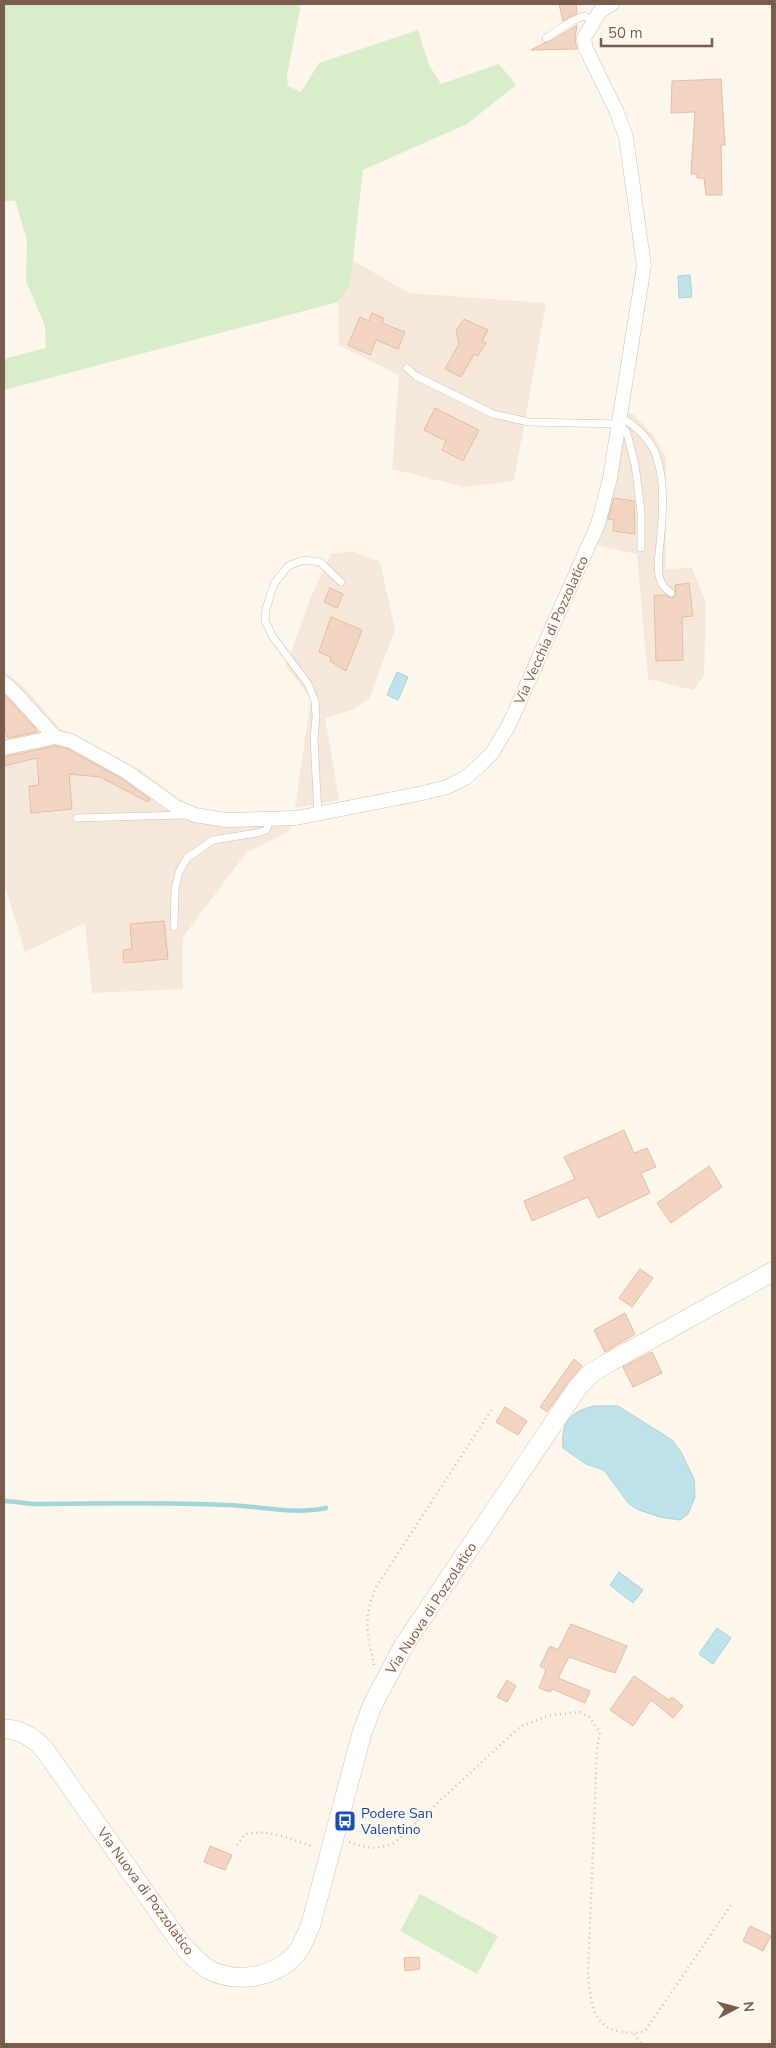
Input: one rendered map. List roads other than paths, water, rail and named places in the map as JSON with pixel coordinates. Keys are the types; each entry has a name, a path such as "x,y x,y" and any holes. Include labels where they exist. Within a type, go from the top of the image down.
{"main road":[{"name":"Via Nuova di Pozzolatico","path":"4,1729 20,1731 30,1736 44,1749 182,1945 208,1968 222,1974 252,1977 266,1973 288,1962 303,1943 311,1924 362,1733 382,1685 410,1637 514,1480 585,1378 606,1364 772,1272"}],"street":[{"path":"593,20 600,11 612,4"},
{"name":"Via Vecchia di Pozzolatico","path":"55,737 71,741 127,772 176,807 195,815 226,820 296,818 447,787 465,778 492,753 509,725 598,524 610,478 644,266 626,137 616,110 586,49 584,38 593,20"},
{"path":"4,683 55,737"},
{"path":"4,748 55,737"}],"lane":[{"path":"546,38 572,21 584,16 593,20"},
{"path":"407,368 416,376 493,414 529,422 620,420 633,424 650,442 657,457 661,478 662,517 659,573 660,580 666,589 671,592"},
{"path":"620,420 627,433 635,464 641,511 641,548"},
{"path":"318,814 314,739 315,701 308,684 273,637 265,621 266,609 274,584 288,566 304,560 320,562 341,582"},
{"path":"76,818 195,815"},
{"path":"174,927 175,889 179,872 187,858 214,840 266,830 271,819"}],"water":[{"path":"690,275 692,297 679,298 678,276"},
{"path":"397,672 408,677 398,700 387,695"},
{"path":"594,1406 618,1406 672,1440 681,1452 694,1479 695,1497 688,1514 680,1520 660,1517 639,1510 629,1504 604,1470 586,1464 563,1448 563,1432 568,1420 578,1412"},
{"path":"619,1572 643,1590 633,1603 610,1585"},
{"path":"717,1628 731,1638 713,1664 699,1654"}],"waterway":[{"path":"4,1501 37,1504 204,1504 301,1511 326,1508"}],"place":[{"name":"Podere San Valentino","path":"345,1821"}]}
